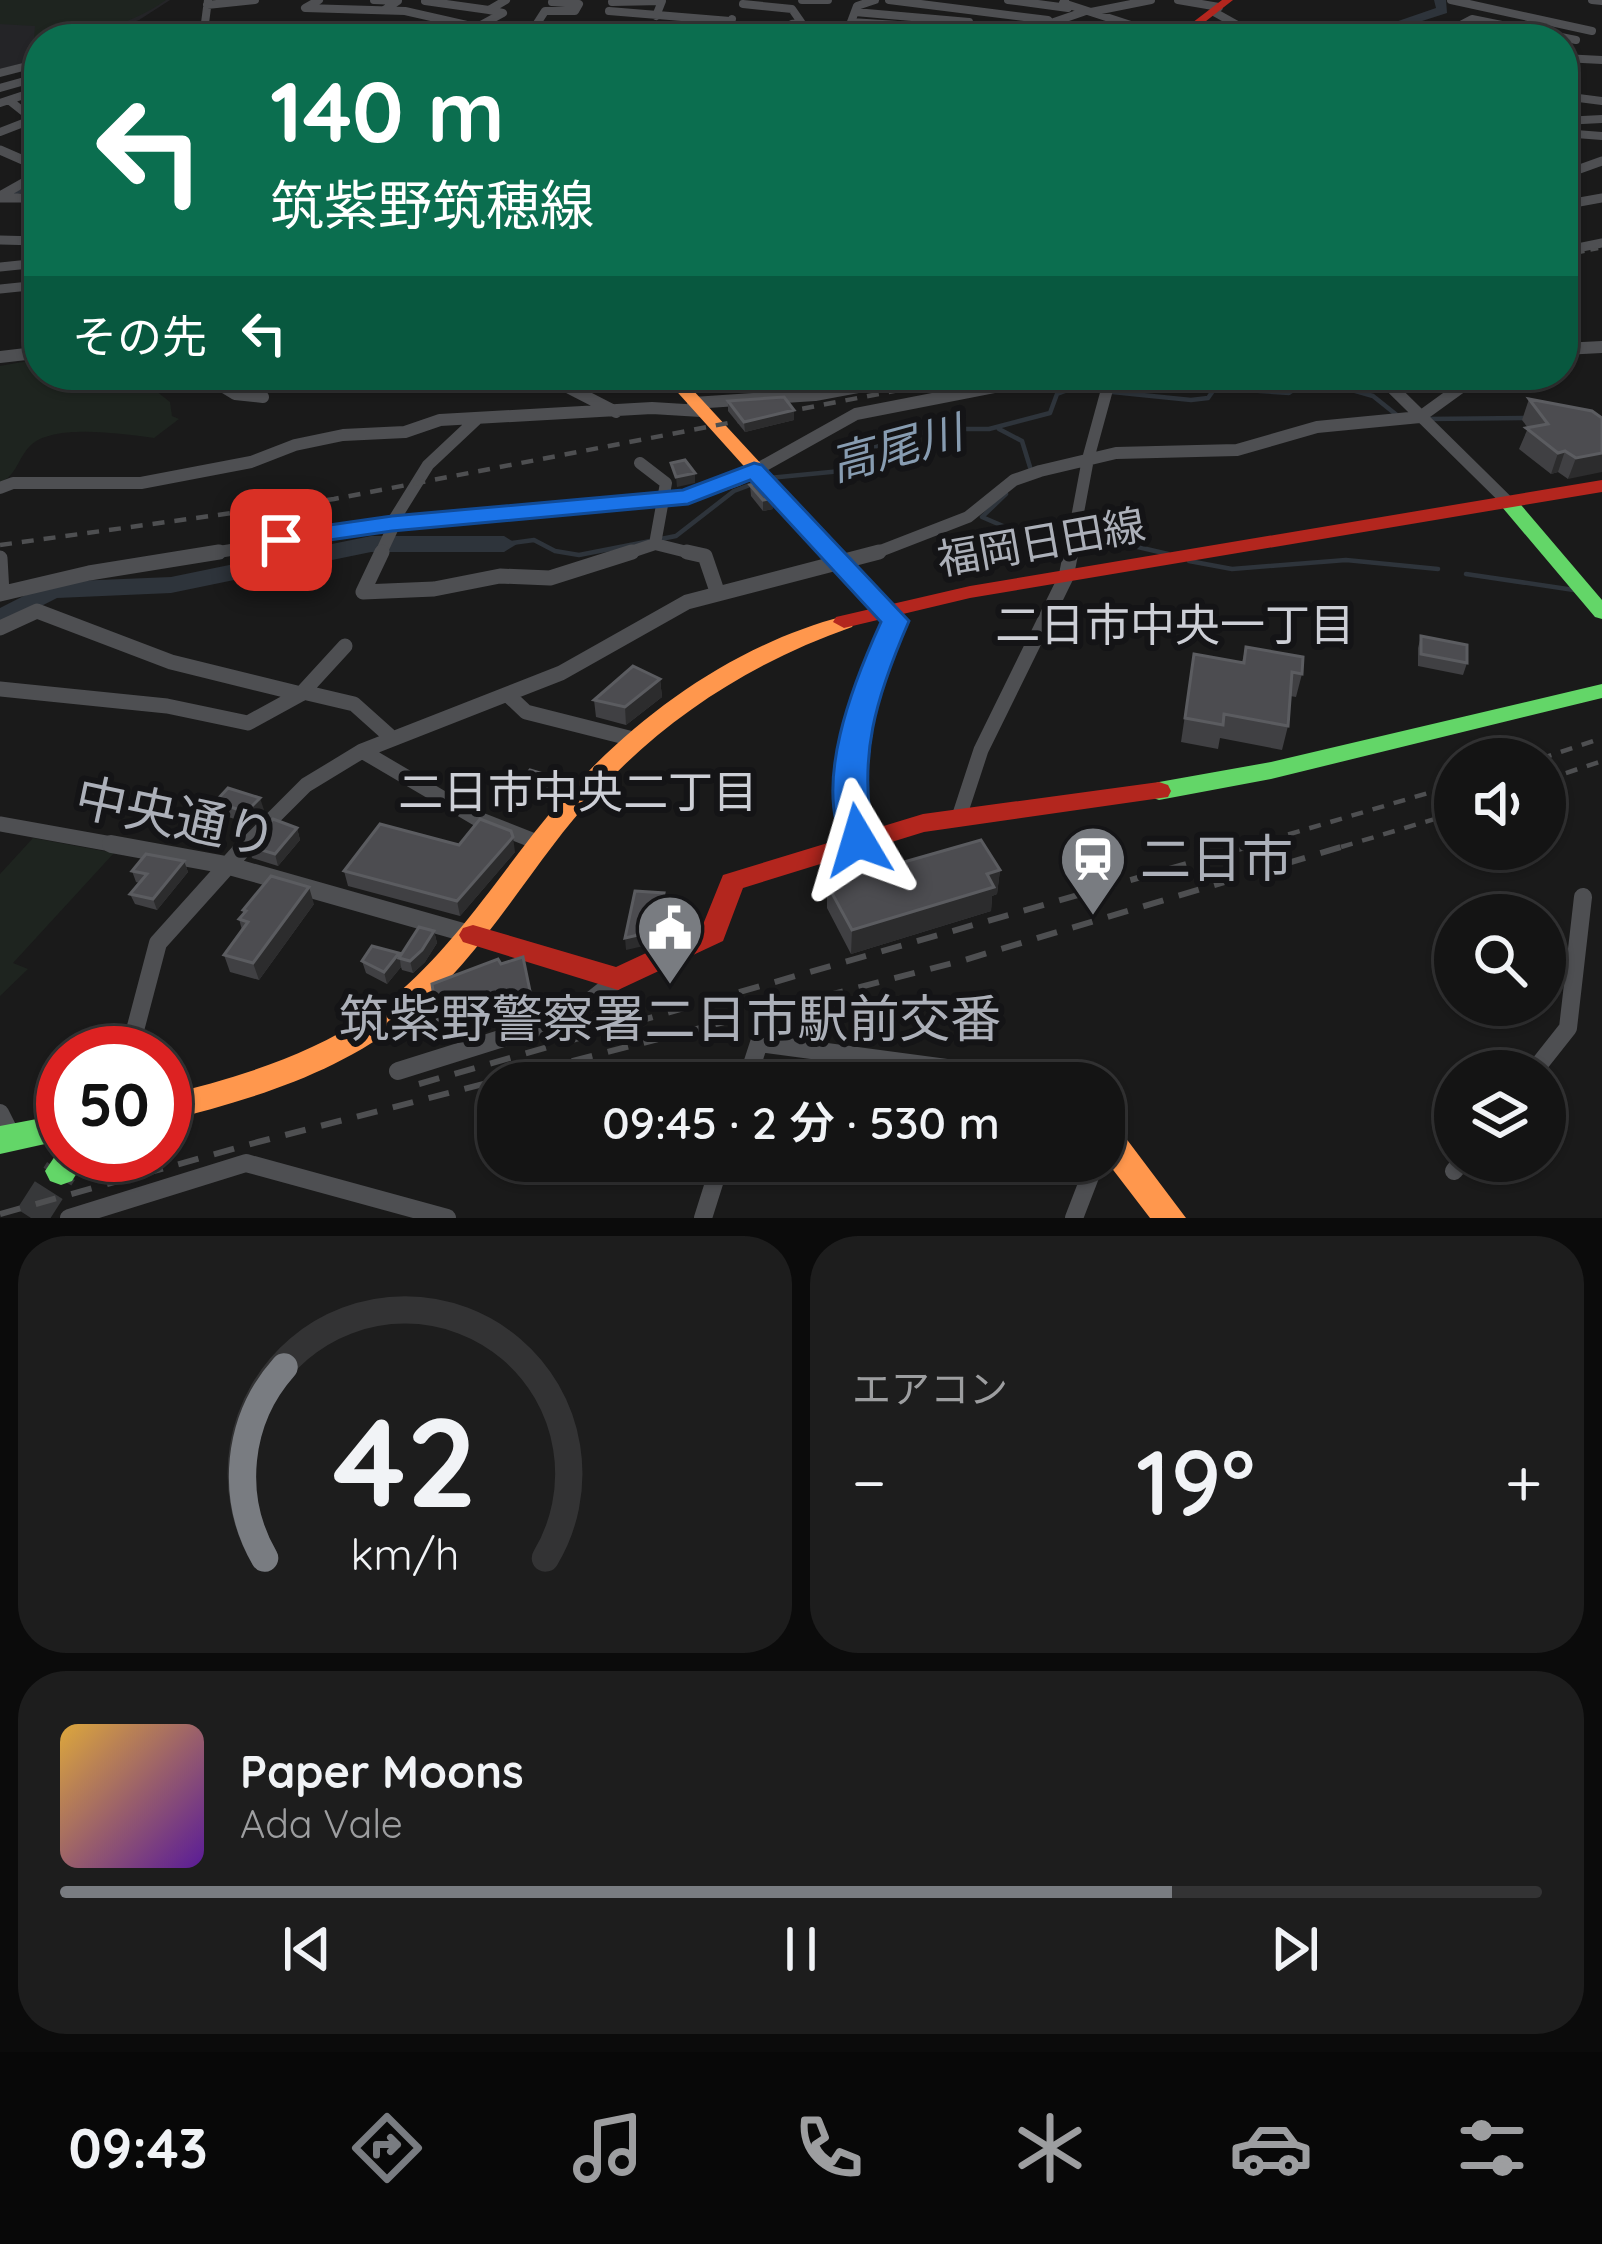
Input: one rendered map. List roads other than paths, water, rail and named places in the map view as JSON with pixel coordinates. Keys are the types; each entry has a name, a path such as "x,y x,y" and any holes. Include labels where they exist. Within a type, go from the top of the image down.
{"main road":[{"path":"1190,24 1220,6"},
{"path":"683,390 895,621 867,686 852,770 849,794 858,840"},
{"name":"福岡日田線","path":"192,1101 267,1082 346,1044 396,1011 473,934 588,784 633,739 738,666 782,645 884,611 1602,486"},
{"path":"1509,503 1602,613"},
{"path":"473,934 617,979 713,934 733,882 858,840 959,817 1235,780 1497,710 1602,691"},
{"path":"6,1138 36,1132"},
{"path":"1125,1165 1170,1218"}],"street":[{"path":"207,3 255,0"},
{"path":"319,0 305,8 384,10 456,24"},
{"path":"374,0 398,1 384,10"},
{"path":"459,6 471,0"},
{"path":"490,10 506,0"},
{"path":"537,24 545,11 575,11 579,4 552,2 555,0"},
{"path":"596,0 656,16 730,21"},
{"path":"802,0 828,0"},
{"path":"858,0 849,7 855,13 976,24"},
{"path":"866,24 855,23 857,6 875,0"},
{"path":"889,0 1048,20 1040,24"},
{"path":"1008,0 1058,5 1125,24"},
{"path":"1065,0 1080,12 1151,0"},
{"path":"1045,24 1105,0"},
{"path":"1178,0 1220,6"},
{"path":"1451,0 1560,24"},
{"path":"1592,0 1602,1"},
{"path":"425,1 503,13 485,24"},
{"path":"611,3 662,1 656,16"},
{"path":"729,24 741,2 792,9 801,22 792,24"},
{"path":"611,3 606,16 632,19"},
{"path":"414,14 445,4"},
{"path":"440,21 478,8"},
{"path":"1462,24 1472,19 1497,24"},
{"path":"1578,39 1602,24"},
{"path":"1578,28 1592,31"},
{"path":"1578,55 1602,60"},
{"path":"0,150 5,158"},
{"path":"0,197 24,181"},
{"path":"0,184 13,188"},
{"path":"228,390 263,397"},
{"path":"573,390 616,412"},
{"path":"0,488 14,483 141,482 251,462 295,445 343,435 405,432 440,420 697,407 841,390"},
{"path":"0,558 1,594 89,573 668,499 761,477 856,414 978,390"},
{"path":"959,817 980,753 1066,577 1106,390"},
{"path":"1393,390 1509,503"},
{"path":"136,1026 158,943 306,785 362,752 577,665 656,616 935,533 968,517 1014,480 1116,453 1237,451 1318,427 1420,417 1457,390"},
{"path":"477,419 428,465 363,592 434,589 500,576 550,578 654,540 705,556 718,594"},
{"path":"640,463 666,483 668,499 654,540"},
{"path":"0,628 38,610 171,662 345,699 370,710 392,738"},
{"path":"0,689 167,706 248,723 302,693 345,646"},
{"path":"509,696 526,712 633,739"},
{"path":"362,752 476,818 542,844"},
{"name":"中央通り","path":"0,824 226,866 473,934"},
{"path":"1551,1050 1568,1028 1582,897"},
{"path":"398,1070 570,1017 617,979"},
{"path":"753,1062 759,1043 902,1062"},
{"path":"0,1113 6,1138"},
{"path":"69,1218 246,1162 447,1218"},
{"path":"703,1218 714,1182"},
{"path":"1074,1218 1088,1182"}],"waterway":[{"name":"高尾川","path":"1400,24 1443,10 1440,0"},
{"path":"10,195 24,190"},
{"name":"高尾川","path":"769,478 841,471 873,447 934,429 989,429 1050,413 1057,394 1068,390"},
{"name":"高尾川","path":"1093,390 1191,400 1208,398 1214,390"},
{"name":"高尾川","path":"1245,390 1293,390"},
{"name":"高尾川","path":"1352,390 1373,396 1398,416"},
{"path":"1427,419 1524,418"},
{"path":"999,429 1022,441 1030,467"},
{"name":"高尾川","path":"504,544 534,540 555,551 579,555 676,536 734,491 758,482"},
{"path":"1006,494 982,517 1026,536 1063,533"},
{"path":"1082,534 1168,554"},
{"name":"高尾川","path":"0,619 51,590 171,585 371,544 504,544"},
{"path":"1189,561 1232,569 1346,560 1438,569"},
{"path":"1466,574 1574,590"}],"tunnel":[{"path":"31,1218 54,1182"}],"railway":[{"path":"1578,253 1602,248"},
{"path":"0,545 334,499 899,390"},
{"path":"1566,750 1602,738"},
{"path":"1566,773 1602,761"},
{"path":"1246,847 1434,791"},
{"path":"1341,847 1434,819"},
{"path":"419,1084 1256,844"},
{"path":"1341,847 1351,844"},
{"path":"0,1214 258,1142 961,961 1341,847"}],"place":[{"name":"二日市","path":"1093,918"},
{"name":"筑紫野警察署二日市駅前交番","path":"670,987"}],"district":[{"name":"二日市中央一丁目","path":"1175,625"},
{"name":"二日市中央二丁目","path":"578,792"}]}
